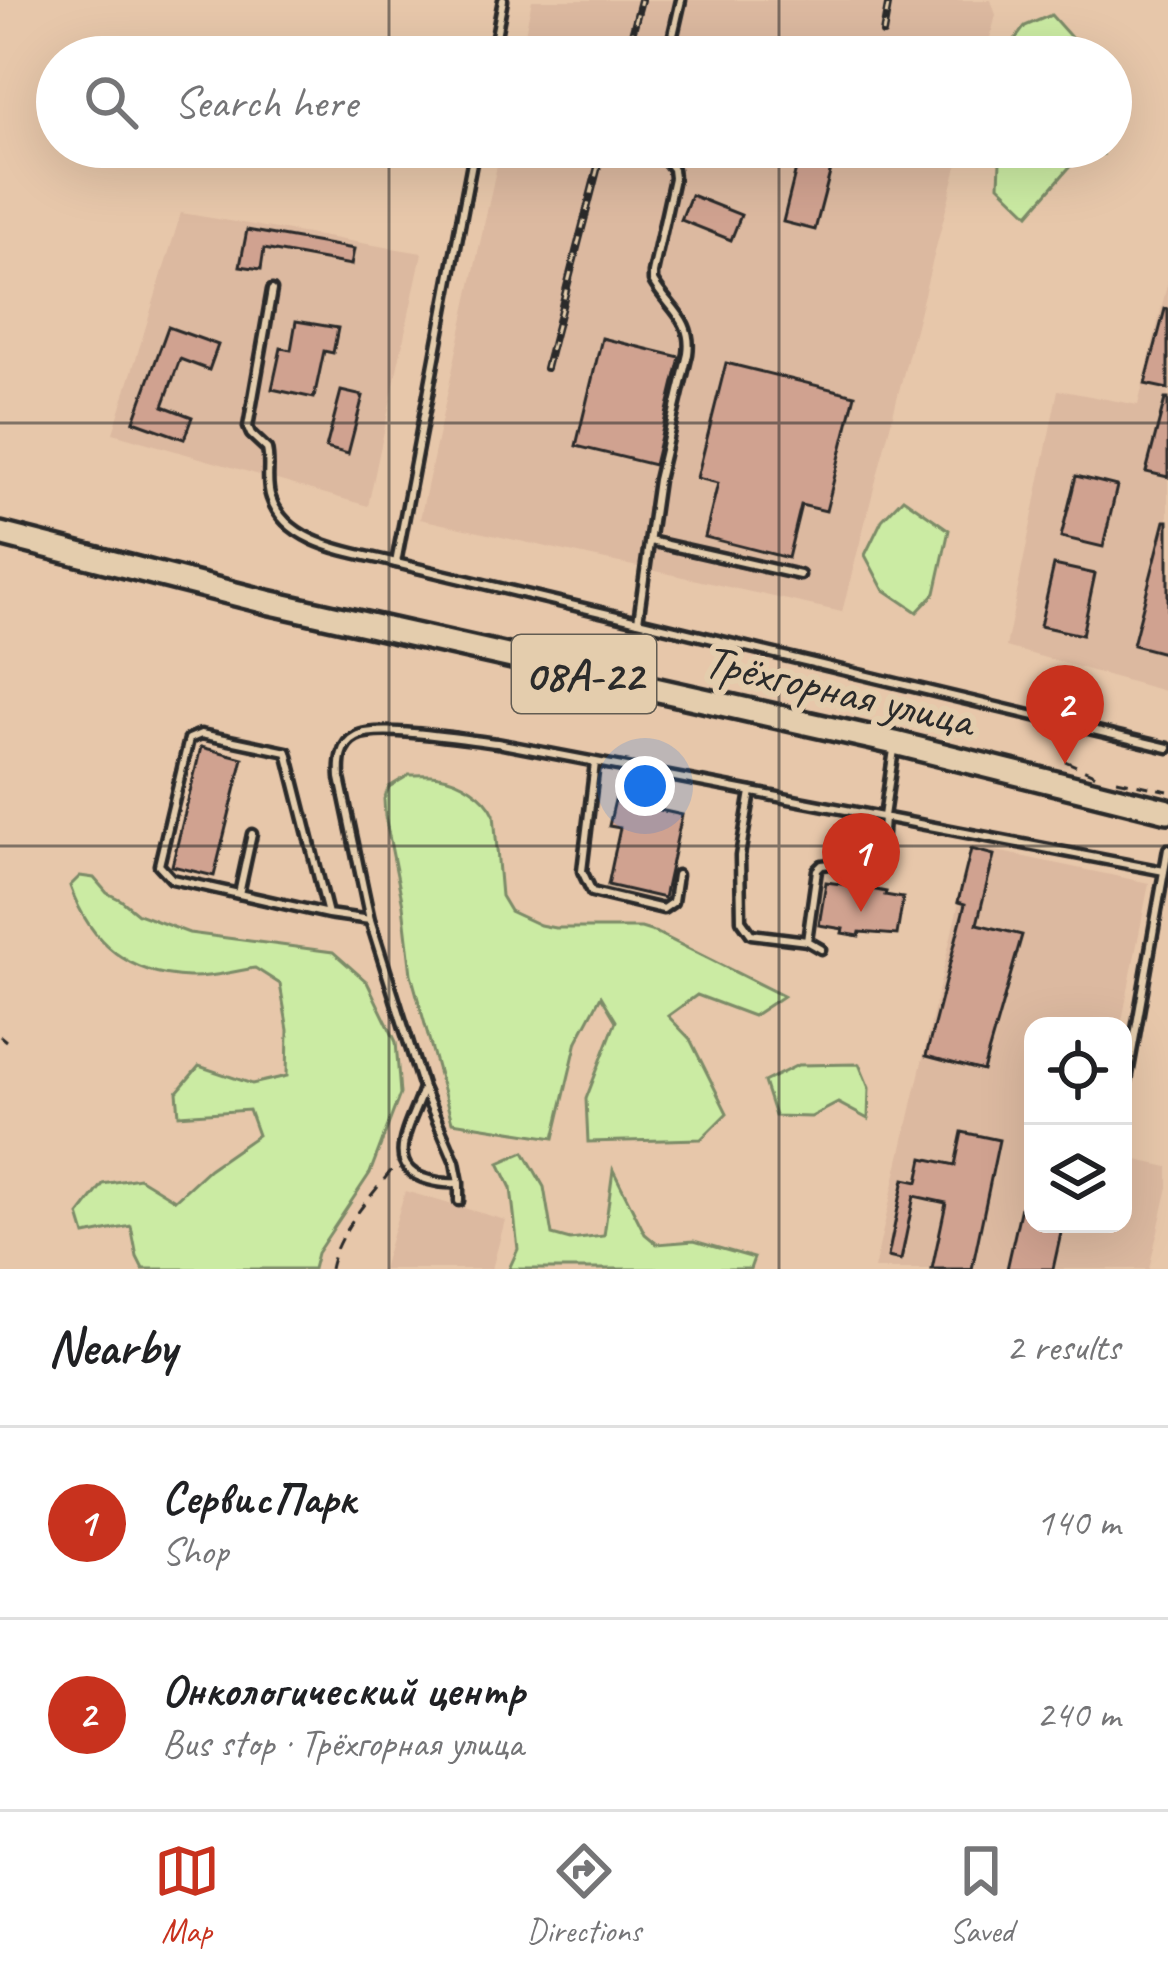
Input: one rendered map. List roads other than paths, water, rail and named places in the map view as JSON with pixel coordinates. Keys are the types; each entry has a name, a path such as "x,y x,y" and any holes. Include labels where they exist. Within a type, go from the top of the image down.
{"highway":[{"name":"Трёхгорная улица","path":"0,533 290,608 895,743 1168,811"}],"lane":[{"path":"496,36 502,0"},
{"path":"673,36 681,0"},
{"path":"396,563 471,168"},
{"path":"638,622 658,481 690,336 653,281 672,168"},
{"path":"272,290 248,427 267,449 272,500 286,523 300,534 396,563 1168,748"},
{"path":"650,541 800,575"},
{"path":"459,1201 454,1162 423,1088 370,920 340,778 339,760 355,736 389,732 497,743 1164,871"},
{"path":"328,914 287,752 201,734 189,739 159,865 172,879 328,914 370,920"},
{"path":"807,941 817,870 822,865 874,859 882,849 895,743"},
{"path":"596,763 582,871 588,887 601,896 663,909 673,902 677,875"},
{"path":"751,792 740,856 741,920 752,934 807,941 821,949"},
{"path":"239,894 252,834"},
{"path":"1132,1052 1168,849"},
{"path":"423,1088 402,1149 406,1169 415,1177 459,1183"}],"railway":[{"path":"632,36 641,0"},
{"path":"883,33 889,0"},
{"path":"546,368 598,168"}],"place":[{"name":"Онкологический центр","path":"1065,764"},
{"name":"СервисПарк","path":"861,912"}]}
